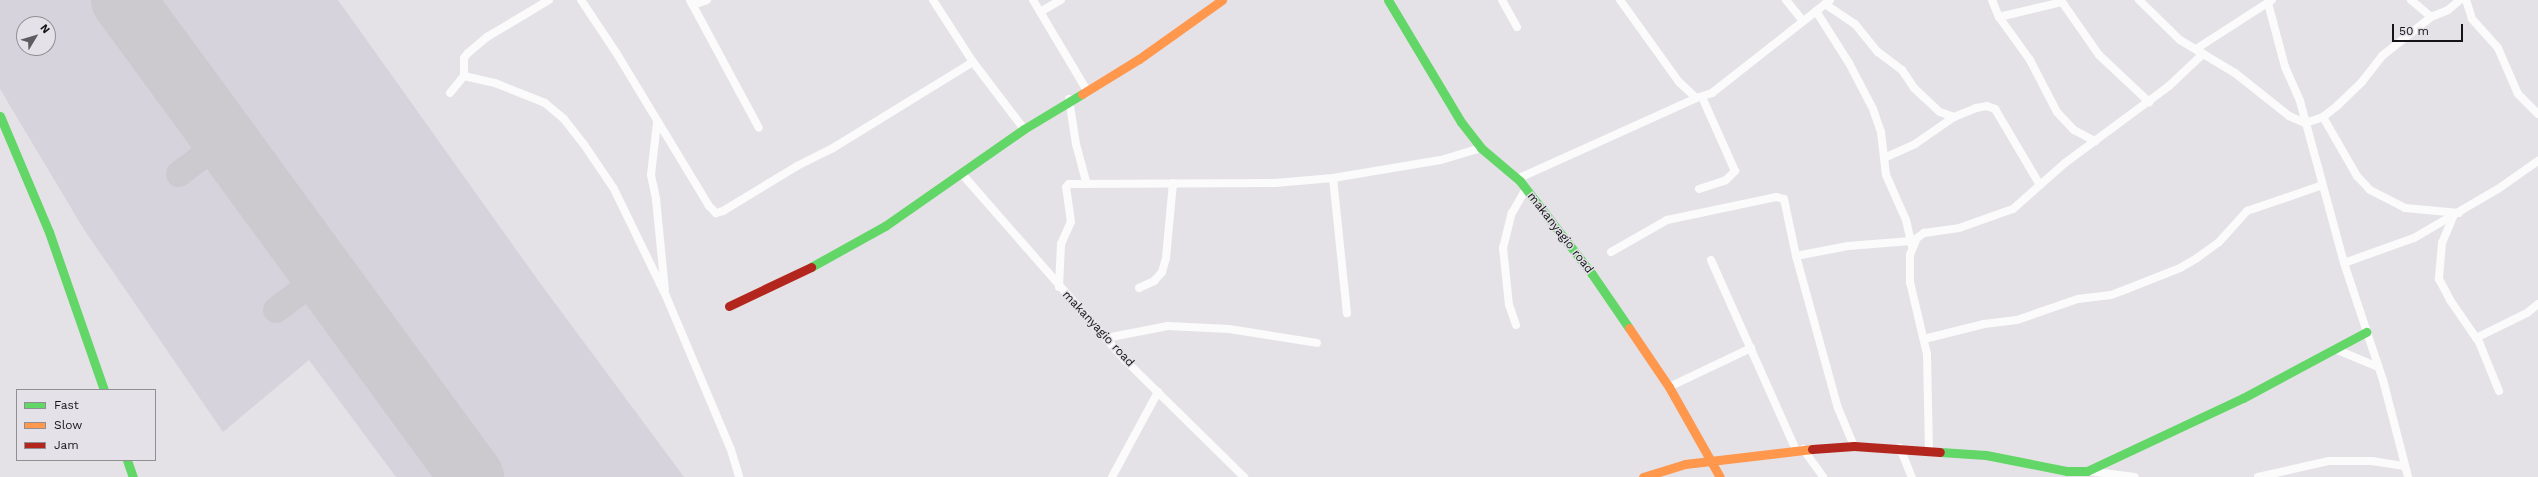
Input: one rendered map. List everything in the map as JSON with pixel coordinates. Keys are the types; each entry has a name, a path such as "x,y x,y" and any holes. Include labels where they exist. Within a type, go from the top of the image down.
{"street":[{"path":"450,93 464,76 464,58 468,53 487,37 549,0"},
{"path":"581,0 617,54 709,206 716,213 724,211 797,166 833,148 973,62"},
{"path":"707,0 692,3 759,128"},
{"path":"934,0 973,62 1024,129"},
{"path":"1033,0 1086,89"},
{"path":"1040,12 1061,0"},
{"path":"729,306 832,257 911,209 1024,129 1069,99 1138,59 1222,0"},
{"name":"makanyagio road","path":"1388,0 1461,122 1482,148 1526,189 1592,274 1669,387 1720,477"},
{"path":"1502,0 1517,27"},
{"path":"1620,0 1679,82 1699,98 1735,172 1726,180 1699,189"},
{"path":"1786,0 1803,21"},
{"path":"1992,0 1999,17 2030,60 2062,119 2074,130 2095,141"},
{"path":"2139,0 2168,31 2235,73 2278,109 2305,123 2323,117 2352,92 2382,56 2431,17 2448,10 2460,0"},
{"path":"2411,0 2431,17"},
{"path":"2466,0 2472,19 2498,48 2518,94 2538,114"},
{"path":"2196,49 2270,1 2285,67 2297,91 2344,263 2378,367 2408,477"},
{"path":"1517,179 1712,93 1827,2 1855,24 1878,52 1902,70 1926,101 1940,112 1954,117"},
{"path":"1999,17 2062,2 2099,55 2149,102"},
{"path":"1816,11 1849,62 1873,109 1881,132 1889,187 1906,220 1912,243 1910,282 1924,340 1928,370 1929,452"},
{"path":"1796,256 1848,246 1912,243 1924,233 1959,228 2013,209 2040,185 2095,141 2149,102 2203,54"},
{"path":"464,76 524,93 545,103 564,119 614,189 666,296 731,450 739,477"},
{"path":"1069,99 1076,144 1086,182"},
{"path":"1884,158 1915,144 1954,117 1976,108 1987,106 1995,108 2040,185"},
{"path":"0,116 49,232 104,389"},
{"path":"2323,117 2357,176 2370,190 2411,209 2456,214"},
{"path":"657,122 651,175 656,199 666,296"},
{"path":"1059,287 1060,244 1071,222 1066,187 1069,184 1086,182 1275,183 1333,178 1442,160 1482,148"},
{"path":"2344,263 2414,238 2456,214 2538,161"},
{"name":"makanyagio road","path":"962,174 1059,287 1106,338 1244,477"},
{"path":"1333,178 1347,313"},
{"path":"1139,288 1154,282 1162,272 1166,258 1173,183"},
{"path":"1924,340 1984,324 2017,320 2078,299 2111,295 2127,289 2180,268 2197,258 2219,242 2247,212 2323,185"},
{"path":"1516,325 1509,305 1503,248 1512,213 1526,189"},
{"path":"1611,252 1667,220 1776,197 1782,198 1786,203 1796,256 1838,408 1854,446"},
{"path":"2456,214 2442,243 2439,279 2450,300 2476,338 2499,391"},
{"path":"1711,260 1751,348 1800,449 1822,477"},
{"path":"2476,338 2527,312 2538,304"},
{"path":"1106,338 1168,326 1229,329 1317,343"},
{"path":"1643,477 1666,469 1711,461 1800,449 1854,446 1900,448 1929,452 1986,456 2069,474 2087,471 2243,398 2366,332"},
{"path":"1669,387 1751,348"},
{"path":"2335,348 2378,367"},
{"path":"1112,477 1158,392"},
{"path":"1900,448 1912,477"},
{"path":"127,461 133,477"},
{"path":"2258,477 2329,461 2372,461 2405,466"},
{"path":"2087,471 2135,477"}],"shaded area":[{"path":"0,0 338,0 540,283 684,477 396,477 309,360 223,432 83,228 0,89"}],"taxiway":[{"path":"179,174 225,139"},
{"path":"276,310 324,274"}],"runway":[{"path":"123,0 472,477"}],"traffic: fast":[{"path":"1388,0 1461,122 1481,148 1520,181 1592,274 1629,328"},
{"path":"811,267 885,226 1024,129 1082,94"},
{"path":"0,116 49,232 104,389"},
{"path":"1940,452 1986,455 2067,471 2087,471 2243,398 2366,332"},
{"path":"127,461 133,477"}],"traffic: slow":[{"path":"1082,94 1139,59 1222,0"},
{"path":"1629,328 1669,387 1720,477"},
{"path":"1643,477 1685,464 1812,449"}],"traffic: jam":[{"path":"729,306 811,267"},
{"path":"1812,449 1854,446 1940,452"}]}
